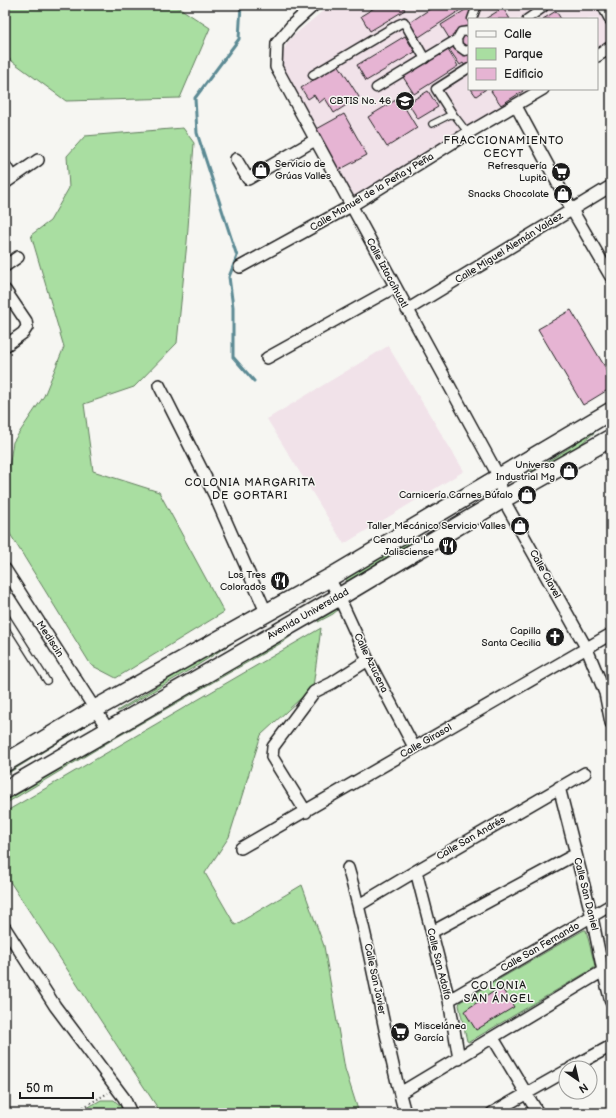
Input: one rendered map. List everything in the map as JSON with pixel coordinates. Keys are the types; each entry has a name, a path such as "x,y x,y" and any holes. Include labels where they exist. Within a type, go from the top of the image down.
{"main road":[{"path":"5,763 95,709 329,578 611,411"},
{"name":"Avenida Universidad","path":"5,790 109,731 503,499 611,438"}],"street":[{"name":"Calle Iztaccíhuatl","path":"314,5 293,24 277,43 276,67 499,477 503,499"},
{"path":"472,18 477,5"},
{"path":"603,5 611,20"},
{"path":"529,18 544,8"},
{"path":"313,75 404,22 425,59"},
{"path":"376,88 457,39 461,32 468,30"},
{"path":"457,39 458,46 465,51 468,50"},
{"path":"598,55 611,48"},
{"path":"452,114 436,89 468,69"},
{"name":"Calle Manuel de la Peña y Peña","path":"240,267 351,206 468,133 541,90"},
{"path":"516,106 572,210 611,277"},
{"path":"236,159 248,179 315,140"},
{"path":"5,166 9,180 38,160"},
{"name":"Calle Miguel Alemán Valdez","path":"407,310 611,186"},
{"path":"5,266 18,257"},
{"path":"267,358 395,287"},
{"path":"5,290 26,320 28,327 24,333 5,346"},
{"path":"159,385 214,494 266,612"},
{"name":"Calle Clavel","path":"503,499 587,649 608,692 611,723"},
{"name":"Mediscin","path":"5,569 109,731"},
{"name":"Calle Azucena","path":"329,578 339,596 368,660 414,747"},
{"name":"Calle Girasol","path":"241,848 306,812 414,747 611,634"},
{"path":"306,812 272,757 273,747 314,692 332,683 368,660"},
{"name":"Calle San Andrés","path":"359,905 585,773"},
{"name":"Calle San Daniel","path":"559,787 592,917 611,1002"},
{"path":"432,932 576,854"},
{"name":"Calle San Javier","path":"348,868 359,905 400,1093 406,1113"},
{"name":"Calle San Adolfo","path":"416,871 449,1000 459,1058"},
{"name":"Calle San Fernando","path":"449,1000 611,905"},
{"path":"5,928 55,1006 124,1098 131,1113"},
{"path":"400,1093 603,971"},
{"path":"493,1038 538,1113"},
{"path":"586,1060 611,1046"},
{"path":"492,1113 558,1075"}],"lane":[{"path":"432,124 452,114 468,133"},
{"path":"5,615 47,682"}],"path":[{"path":"73,1113 116,1088"}],"shaded area":[{"name":"CBTIS No. 46","path":"330,5 595,5 611,35 611,43 598,50 598,18 468,18 468,90 531,90 352,199 282,68 281,56 286,45 293,36"},
{"path":"388,346 464,471 344,544 267,419"}],"green space":[{"path":"5,5 175,5 210,28 180,98 66,101 5,56"},
{"path":"183,128 194,143 187,242 177,343 134,387 84,404 93,471 159,492 224,612 116,678 91,665 7,529 5,493 13,442 44,396 64,347 31,235 50,221 69,188 67,156 85,136"},
{"path":"595,429 596,431 575,449 525,477 525,475 569,448"},
{"path":"427,529 410,543 348,581 346,580 347,578"},
{"path":"337,605 339,609 318,622 324,610"},
{"path":"321,628 313,687 261,735 229,837 205,873 235,925 302,885 324,946 345,1069 359,1113 161,1113 5,874 5,812"},
{"path":"248,630 249,632 198,665 117,711"},
{"path":"292,631 294,634 283,642 117,737 5,804 5,797"},
{"path":"92,719 92,722 5,775 5,771"},
{"path":"586,930 595,966 594,968 469,1042 467,1041 459,1005 460,1002"},
{"path":"101,1100 114,1100 126,1111 126,1113 78,1113"}],"building":[{"path":"379,5 402,5 405,10 370,31 361,16"},
{"path":"436,5 468,5 419,37 409,23"},
{"path":"470,7 477,18 468,18 468,70 463,63 460,65 449,49 454,46 441,25"},
{"path":"503,8 509,18 487,18"},
{"path":"556,11 560,18 545,18"},
{"path":"405,36 415,52 366,81 357,65"},
{"path":"448,50 458,66 414,94 403,77"},
{"path":"338,64 359,97 334,113 325,98 319,103 314,95 308,99 301,88"},
{"path":"472,90 485,90 476,96"},
{"path":"522,90 523,91 501,105 491,91"},
{"path":"428,91 438,107 418,119 408,103"},
{"path":"399,98 417,128 387,147 368,117"},
{"path":"344,114 367,155 337,171 315,130"},
{"path":"571,310 611,377 611,388 583,405 538,329"},
{"path":"501,987 514,1007 476,1030 464,1011"}],"waterway":[{"path":"241,5 239,39 195,98 197,133 237,256 229,277 233,307 233,357 254,381"}],"place":[{"name":"CBTIS No. 46","path":"405,101"},
{"name":"Servicio de Grúas Valles","path":"261,170"},
{"name":"Refresquería Lupita","path":"561,172"},
{"name":"Snacks Chocolate","path":"563,194"},
{"name":"Universo Industrial Mg","path":"569,471"},
{"name":"Carnicería Carnes Búfalo","path":"527,495"},
{"name":"Taller Mecánico Servicio Valles","path":"520,526"},
{"name":"Cenaduría La Jalisciense","path":"448,546"},
{"name":"Los Tres Colorados","path":"280,581"},
{"name":"Capilla Santa Cecilia","path":"555,637"},
{"name":"Miscelánea García","path":"400,1032"}],"district":[{"name":"FRACCIONAMIENTO CECYT","path":"504,146"},
{"name":"COLONIA MARGARITA DE GORTARI","path":"250,488"},
{"name":"COLONIA SAN ÁNGEL","path":"499,991"}]}
